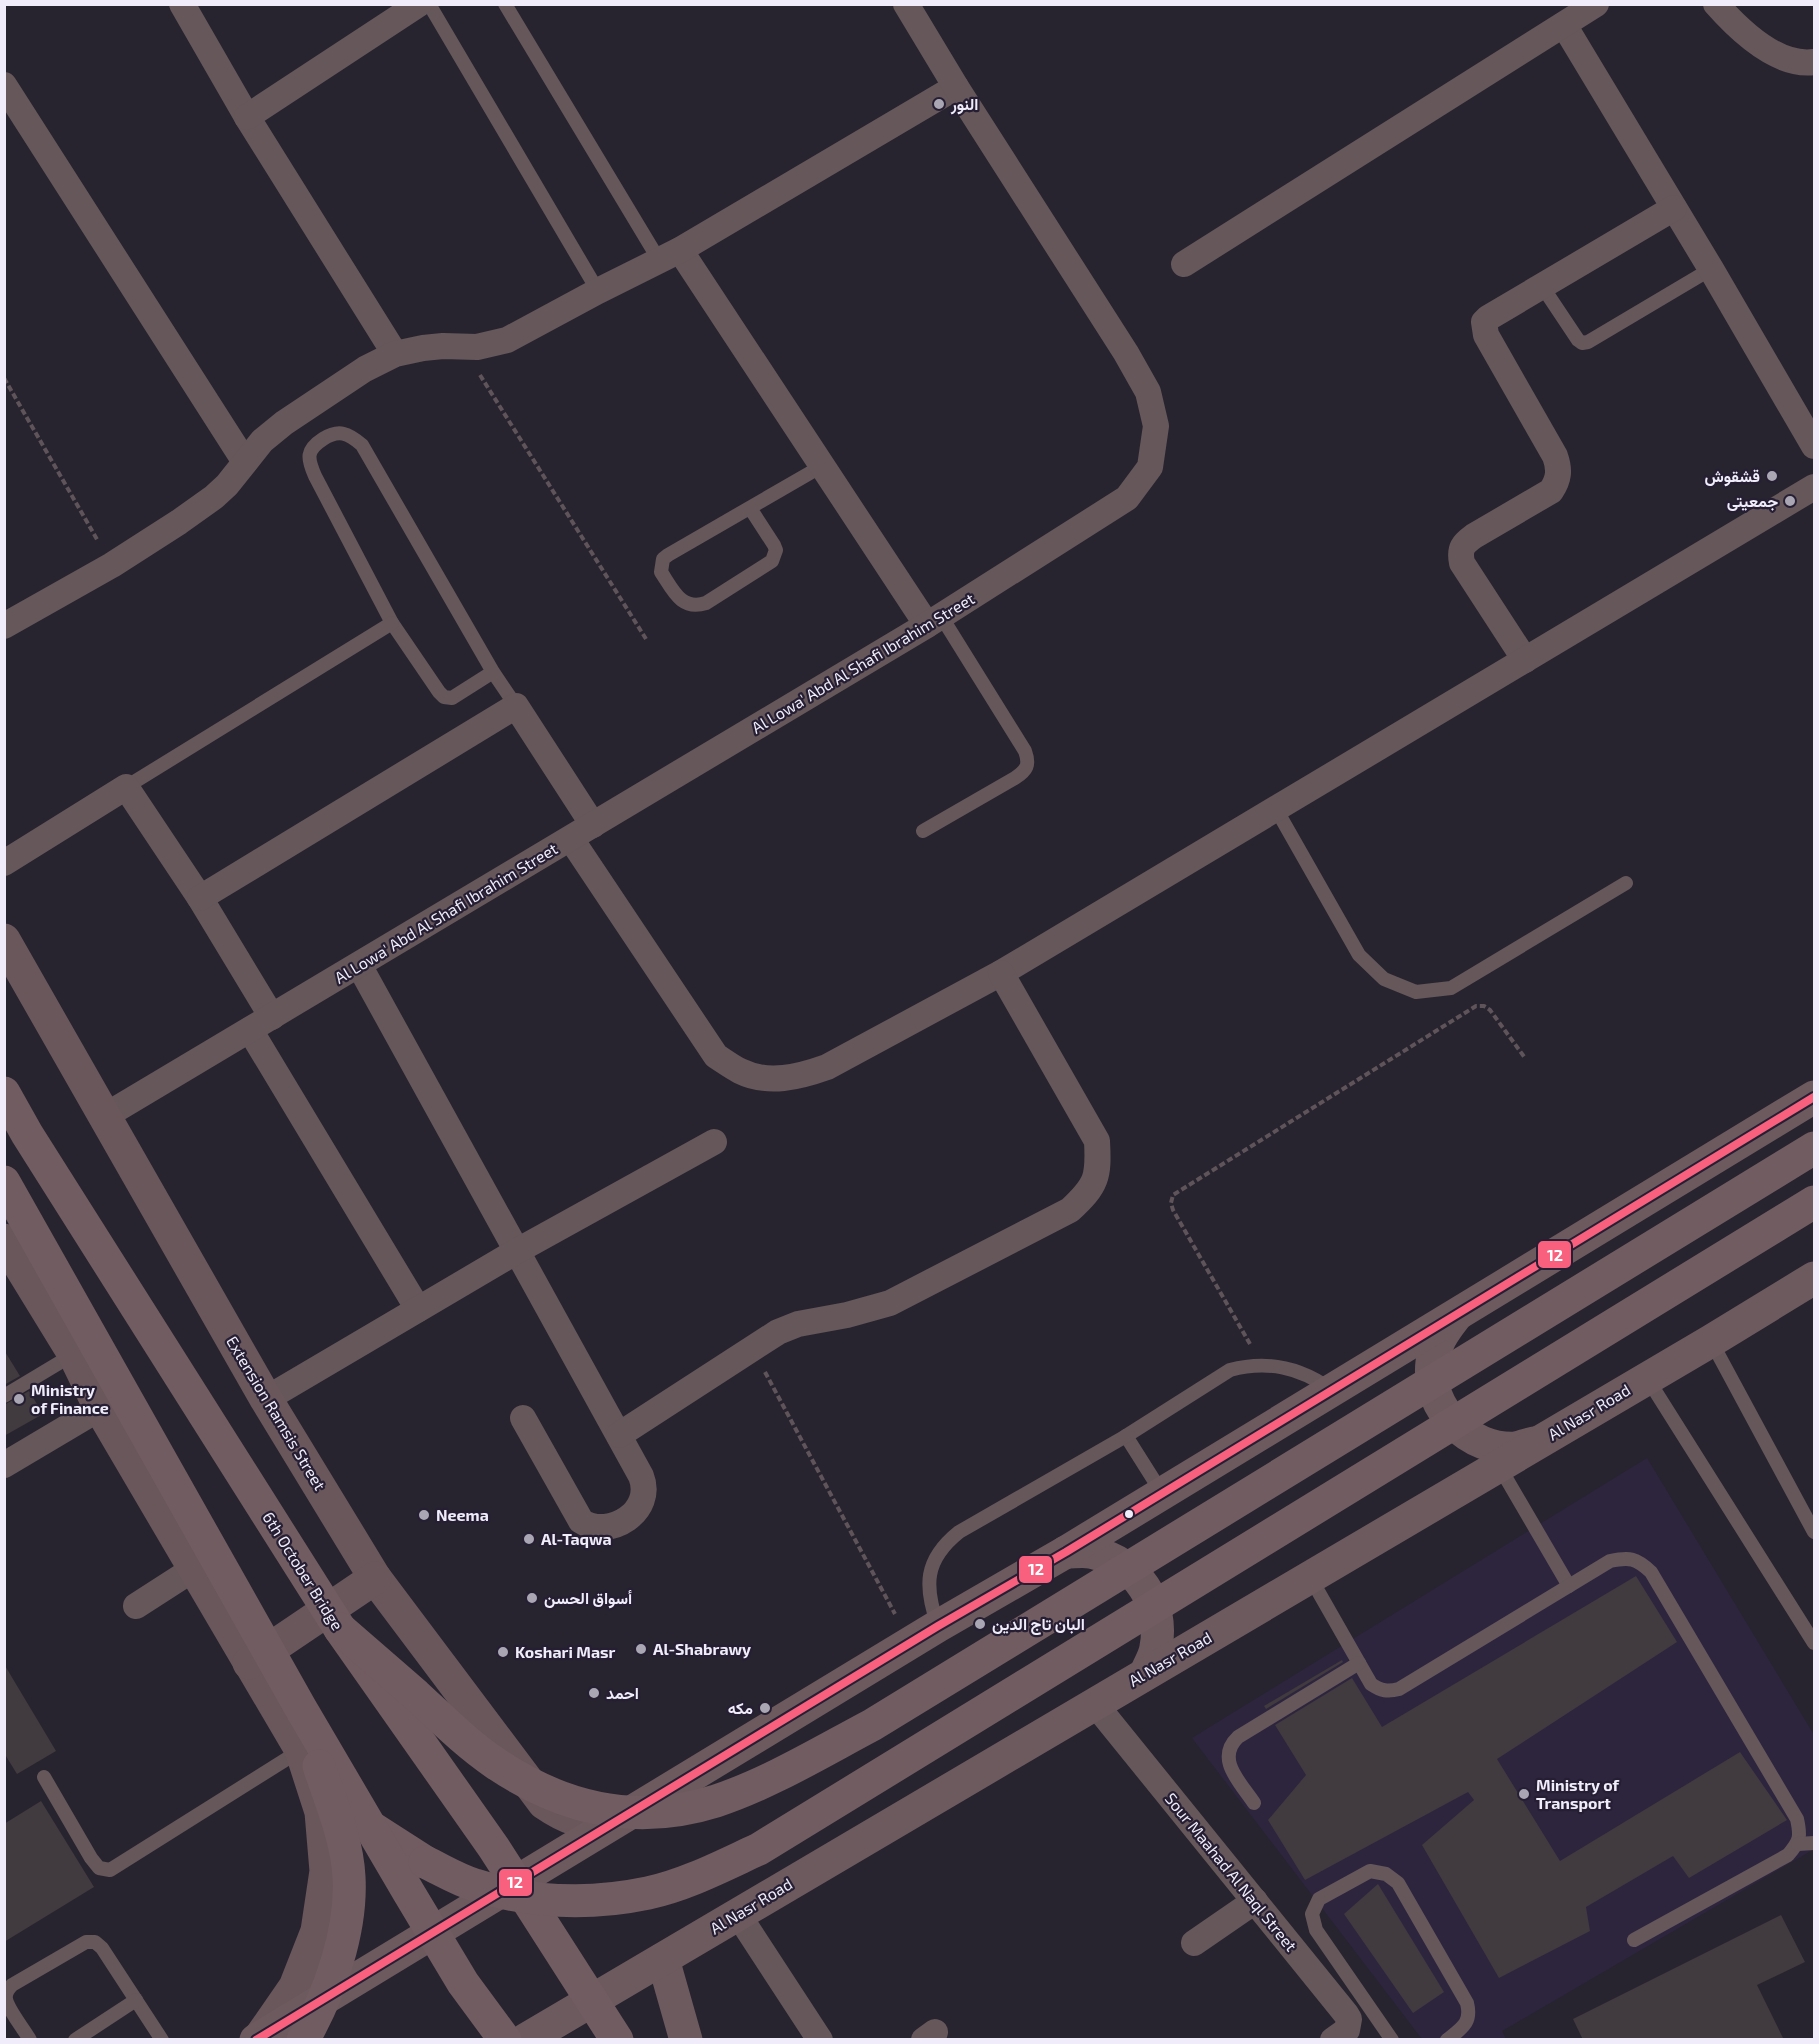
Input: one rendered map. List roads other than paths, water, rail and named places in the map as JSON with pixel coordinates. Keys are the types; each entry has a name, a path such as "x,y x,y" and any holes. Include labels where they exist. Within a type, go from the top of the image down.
{"highway":[{"name":"6th October Bridge","path":"4,1092 27,1134 340,1629 494,1848 617,2040"},
{"path":"259,2038 611,1823 938,1626 1066,1552 1815,1097"},
{"path":"340,1629 459,1735 496,1763 535,1787 581,1805 628,1814 670,1812 716,1801 755,1785 872,1725 1815,1148"},
{"path":"4,1182 300,1707 463,1983 506,2040"},
{"path":"372,1828 425,1863 475,1885 532,1899 591,1901 650,1892 705,1873 769,1843 1815,1202"},
{"name":"Al Nasr Road","path":"525,2040 1815,1278"},
{"path":"1456,1315 1440,1337 1432,1363 1434,1390 1445,1415 1464,1434 1489,1445 1516,1448 1542,1440"},
{"path":"1066,1552 1092,1552 1117,1561 1137,1577 1152,1598 1158,1623 1156,1649 1146,1673"},
{"path":"300,1707 342,1835 349,1877 345,1925 334,1972 316,2017 303,2040"},
{"path":"663,1959 686,2040"}],"main road":[{"name":"Extension Ramsis Street","path":"4,940 266,1399 375,1578 544,1803 564,1816 587,1823 611,1823"},
{"path":"4,1240 74,1354 100,1408 301,1750 321,1812 326,1871 317,1930 295,1987 259,2038"},
{"path":"249,1663 375,1578"}],"street":[{"path":"183,4 247,117 395,354"},
{"path":"247,117 419,4"},
{"name":"Al Lowa' Abd Al Shafi Ibrahim Street","path":"105,1116 934,621 1127,498 1150,467 1156,426 1148,392 1126,353 956,87 906,4"},
{"path":"1184,264 1596,4"},
{"path":"1716,4 1736,27 1770,52 1806,63 1815,62"},
{"path":"1564,25 1815,446"},
{"path":"4,85 245,462"},
{"path":"4,626 112,565 179,522 214,496 262,441 284,423 365,369 395,354 423,348 477,347 507,340 669,255 956,87"},
{"path":"1525,660 1462,562 1460,553 1463,544 1474,536 1551,491 1558,481 1559,467 1555,456 1486,335 1484,322 1674,208"},
{"path":"669,255 934,621"},
{"path":"572,838 716,1056 741,1072 770,1079 800,1076 827,1066 1001,973 1815,487"},
{"path":"200,898 516,706 594,825"},
{"path":"4,863 126,788 200,898 272,1017"},
{"path":"359,965 641,1476 645,1485 645,1495 636,1512 601,1529 590,1527 581,1521 523,1418"},
{"path":"619,1435 778,1332 798,1324 848,1315 890,1303 1070,1210 1089,1192 1099,1167 1097,1141 1001,973"},
{"path":"250,1030 418,1310"},
{"path":"266,1399 517,1251 714,1142"},
{"path":"4,1465 100,1408"},
{"path":"136,1606 195,1568"},
{"name":"Sour Maahad Al Naql Street","path":"1095,1704 1346,2014 1349,2019 1347,2030 1334,2040"},
{"path":"1194,1943 1255,1901"},
{"path":"737,1913 820,2040"}],"lane":[{"path":"429,4 597,291"},
{"path":"505,4 669,255"},
{"path":"1542,286 1582,343 1588,342 1711,269"},
{"path":"493,672 452,698 444,697 392,623 311,467 309,456 313,446 333,433 344,434 362,445 493,672 516,706"},
{"path":"750,508 774,544 776,550 772,561 706,603 697,606 680,601 661,572 663,560 750,508 822,466"},
{"path":"923,831 1015,778 1026,770 1029,761 1025,751 934,621"},
{"path":"126,788 392,623"},
{"path":"1276,809 1359,955 1384,979 1416,992 1451,988 1626,883"},
{"path":"1711,1341 1815,1532"},
{"path":"4,1396 74,1354"},
{"path":"938,1626 928,1588 930,1572 936,1556 959,1532 1126,1436 1230,1370 1262,1364 1278,1365 1318,1380 1332,1390"},
{"path":"1647,1378 1815,1643"},
{"path":"1126,1436 1162,1493"},
{"path":"1498,1466 1569,1586"},
{"path":"1310,1577 1371,1684 1389,1692 1399,1689 1610,1561 1625,1558 1640,1561 1651,1572 1797,1819 1800,1834 1798,1844 1788,1855 1635,1940"},
{"path":"1254,1803 1228,1762 1227,1752 1231,1743 1359,1663"},
{"path":"44,1777 91,1858 99,1868 110,1870 301,1750"},
{"path":"1798,1844 1815,1843"},
{"path":"1392,2040 1316,1930 1313,1922 1312,1914 1320,1899 1370,1871 1386,1874 1398,1883 1467,2003 1469,2013 1467,2021 1447,2040"},
{"path":"30,2040 6,1999 7,1991 12,1985 86,1942 94,1942 102,1948 162,2040"},
{"path":"75,2040 136,2000"}],"place":[{"name":"النور","path":"939,104"},
{"name":"قشقوش","path":"1772,476"},
{"name":"جمعيتى","path":"1790,501"},
{"name":"Ministry of Finance","path":"19,1399"},
{"name":"Neema","path":"424,1515"},
{"name":"Al-Taqwa","path":"529,1539"},
{"name":"أسواق الحسن","path":"532,1598"},
{"name":"البان تاج الدين","path":"980,1624"},
{"name":"Al-Shabrawy","path":"641,1649"},
{"name":"Koshari Masr","path":"503,1652"},
{"name":"احمد","path":"594,1693"},
{"name":"مكه","path":"765,1708"},
{"name":"Ministry of Transport","path":"1524,1794"}]}
